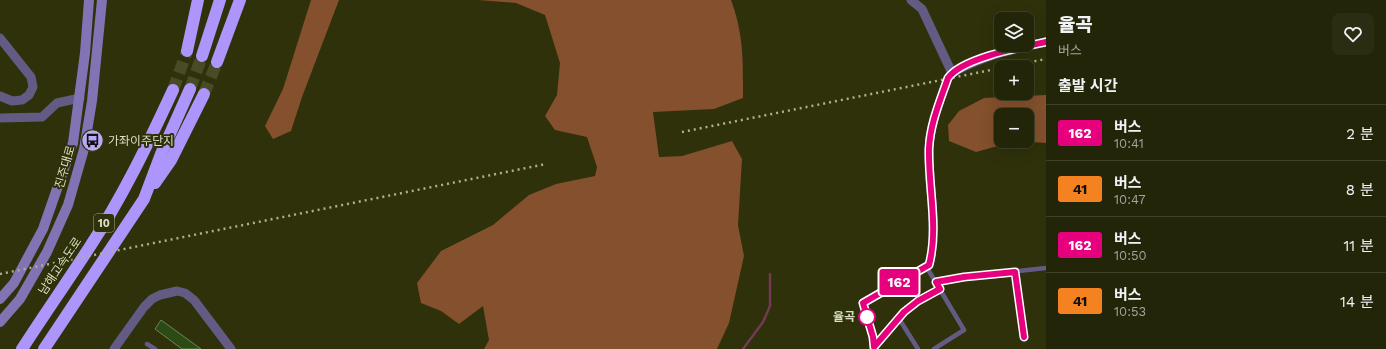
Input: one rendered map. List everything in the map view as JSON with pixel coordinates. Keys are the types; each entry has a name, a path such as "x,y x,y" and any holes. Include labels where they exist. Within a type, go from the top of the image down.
{"highway":[{"path":"187,51 198,0"},
{"path":"202,56 220,0"},
{"path":"217,62 240,0"},
{"name":"10","path":"44,349 144,198 161,154 190,89"},
{"name":"남해고속도로","path":"22,349 50,304 89,248 121,194 147,147 173,90"},
{"path":"144,198 171,160 204,94"}],"street":[{"name":"진주대로","path":"0,299 14,283 43,229 73,143 80,98 89,0"},
{"name":"진주대로","path":"0,322 20,299 47,252 68,205 84,149 92,100 102,0"},
{"path":"911,0 922,9 952,73"},
{"path":"0,38 31,77 33,87 29,95 22,100 12,101 0,96"},
{"path":"874,348 873,337 863,303 929,265 933,226 929,149 930,134 948,78 952,73 971,63 1009,49 1046,42"},
{"path":"0,118 42,117 57,103 80,98"},
{"path":"114,349 144,307 152,299 160,295 177,291 185,292 194,300 231,349"}],"lane":[{"path":"926,266 964,330 934,349"},
{"path":"936,282 964,277 1046,268"},
{"path":"1015,272 1024,337"},
{"path":"874,348 898,317 918,301 940,289"},
{"path":"898,317 918,349"},
{"path":"147,344 155,349"}],"shaded area":[{"path":"311,0 339,0 302,97 291,131 273,139 265,126 283,89"},
{"path":"478,0 731,0 741,37 743,60 743,98 714,109 653,112 659,157 682,156 732,141 742,159 738,225 744,256 729,323 717,349 484,349 489,340 483,306 459,324 441,311 421,303 417,283 441,251 493,225 529,195 556,184 595,176 597,167 587,137 555,130 545,116 557,95 560,63 545,15 516,3"},
{"path":"1046,95 1046,143 1034,142 1034,108 994,108 994,147 976,152 949,141 948,125 959,111 984,98 994,98 994,100 1034,100 1034,96"}],"building":[{"path":"161,320 201,349 182,349 155,329"}],"waterway":[{"path":"743,349 763,322 770,306 770,274"}],"tunnel":[{"path":"173,90 187,51"},
{"path":"190,89 202,56"},
{"path":"204,94 217,62"}],"railway":[{"path":"1034,61 1046,59"},
{"path":"682,132 994,69"},
{"path":"0,274 546,164"}],"bus line":[{"name":"162","path":"1024,337 1015,272 964,277 936,282 940,289 918,301 904,312 874,347 873,337 863,303 929,265 933,226 929,149 930,134 948,78 952,73 971,63 1009,49 1046,42"}],"place":[{"name":"가좌이주단지","path":"93,141"},
{"name":"율곡","path":"867,317"}]}
